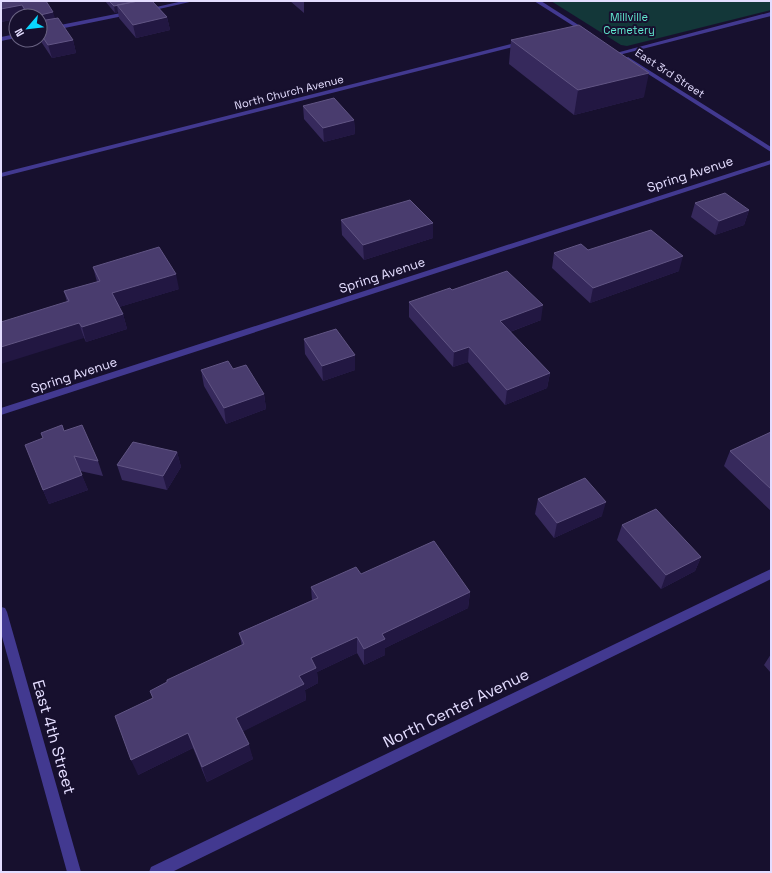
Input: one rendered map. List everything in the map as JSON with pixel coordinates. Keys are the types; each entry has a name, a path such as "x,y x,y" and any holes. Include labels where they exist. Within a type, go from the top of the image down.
{"street":[{"path":"48,29 192,1"},
{"path":"537,1 594,37"},
{"path":"619,53 771,14"},
{"path":"573,31 581,29"},
{"name":"North Church Avenue","path":"1,175 527,42"},
{"name":"East 3rd Street","path":"613,49 771,150"},
{"name":"Spring Avenue","path":"1,412 771,162"},
{"name":"North Center Avenue","path":"156,872 771,574"},
{"name":"East 4th Street","path":"1,612 74,872"}],"green space":[{"name":"Millville Cemetery","path":"551,1 771,1 771,10 627,46 621,45"}],"building":[{"path":"1,1 46,1 53,12 48,13 48,8 24,8 22,5 1,9"},
{"path":"109,1 138,1 114,6"},
{"path":"138,1 152,1 167,17 133,25 117,5"},
{"path":"58,18 73,40 48,45 48,20"},
{"path":"579,25 649,73 578,90 511,40"},
{"path":"334,98 354,120 323,128 303,106"},
{"path":"725,193 749,210 719,221 695,203"},
{"path":"410,200 433,223 363,245 341,220"},
{"path":"651,230 683,256 593,288 554,253 581,244 588,250"},
{"path":"159,247 176,274 112,293 123,314 82,327 79,323 1,347 1,322 69,301 64,291 100,281 93,267"},
{"path":"507,271 543,305 500,321 550,373 507,390 469,347 454,352 409,302 450,288 452,290"},
{"path":"336,329 355,355 322,366 304,339"},
{"path":"228,361 233,369 246,365 264,394 224,408 201,370"},
{"path":"62,425 64,431 82,425 98,461 74,456 82,475 43,490 25,445 43,438 41,433"},
{"path":"771,432 771,489 730,451"},
{"path":"133,442 177,452 163,476 117,465"},
{"path":"585,478 606,502 557,523 538,499"},
{"path":"656,509 701,557 666,575 622,525"},
{"path":"434,541 470,592 382,634 385,639 364,649 357,637 311,658 316,668 299,676 304,684 236,718 249,744 202,767 188,733 131,760 115,716 153,698 150,691 167,682 167,680 244,644 239,633 318,598 311,587 356,567 361,574"}]}
